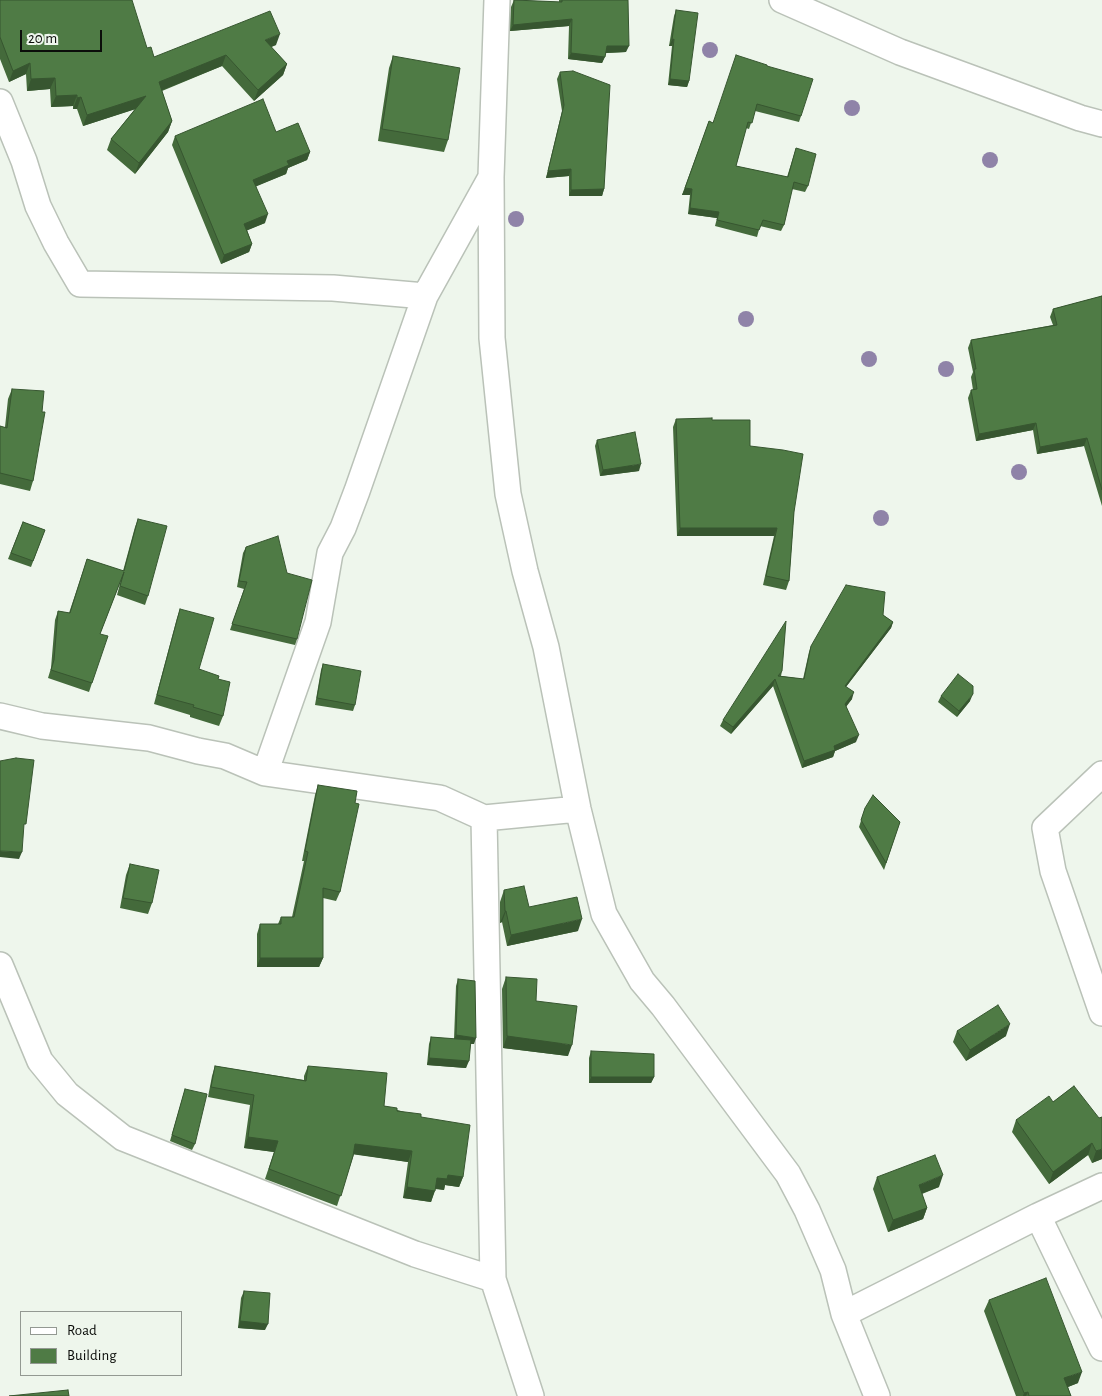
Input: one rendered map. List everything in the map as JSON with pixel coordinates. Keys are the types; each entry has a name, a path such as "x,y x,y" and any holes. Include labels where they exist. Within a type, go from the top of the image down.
{"street":[{"path":"497,0 491,177 492,338 508,494 525,571 546,647 578,809 604,914 642,981 663,1006 788,1174 807,1210 833,1270 844,1314 877,1396"},
{"path":"782,0 900,52 1080,118 1102,124"},
{"path":"0,102 24,161 38,206 56,243 80,284 333,288 425,296"},
{"path":"265,773 318,622 330,553 349,513 425,296 491,177"},
{"path":"0,716 42,726 149,738 225,756 265,773 440,798 484,818 578,809"},
{"path":"1102,774 1044,828 1053,871 1102,1013"},
{"path":"484,818 493,1279 531,1396"},
{"path":"0,965 40,1061 67,1094 123,1138 415,1254 493,1279"},
{"path":"844,1314 1038,1216 1102,1186"},
{"path":"1038,1216 1102,1348"}],"building":[{"path":"0,0 132,0 147,48 151,47 154,57 270,11 280,34 265,40 287,64 258,90 226,55 159,82 172,121 139,163 111,139 146,96 87,115 81,97 77,98 77,95 56,96 55,78 31,79 30,63 13,71 0,37"},
{"path":"514,0 562,2 562,0 628,0 629,46 607,46 605,57 571,53 572,19 513,25"},
{"path":"676,10 698,13 689,81 670,79"},
{"path":"736,55 813,79 801,116 757,104 752,123 748,122 736,166 788,177 796,148 816,154 808,186 794,182 784,225 763,220 759,230 717,220 719,212 690,208 692,189 685,188 709,121 713,123"},
{"path":"393,56 460,68 448,140 382,129"},
{"path":"573,71 610,85 604,189 571,190 571,169 548,171 564,105 560,72"},
{"path":"263,99 276,132 298,123 310,152 287,161 289,165 253,180 268,214 244,224 252,244 224,255 175,136"},
{"path":"1102,296 1102,490 1087,438 1040,447 1036,423 979,434 971,390 977,389 971,340 1057,325 1053,309"},
{"path":"12,389 44,391 42,412 45,412 33,481 0,473 0,426 7,428"},
{"path":"712,418 712,420 750,420 750,446 803,454 794,512 789,581 766,576 777,528 680,528 676,419"},
{"path":"635,432 641,464 603,470 597,440"},
{"path":"138,519 167,526 148,596 120,586 124,572 100,634 108,636 92,683 51,670 54,660 58,611 70,613 87,559 124,571"},
{"path":"23,522 45,530 33,561 11,553"},
{"path":"278,536 287,573 312,580 297,639 232,624 247,582 239,581 246,547"},
{"path":"846,585 885,592 883,615 893,622 845,686 854,692 845,704 859,735 834,746 835,750 804,761 775,679 733,727 723,720 786,621 782,671 778,676 804,679 811,646"},
{"path":"180,609 214,618 199,669 219,676 218,679 230,682 223,716 193,707 194,705 157,695"},
{"path":"323,664 361,671 355,705 317,698"},
{"path":"958,674 973,686 973,694 959,711 941,696"},
{"path":"16,758 34,760 26,824 24,824 22,852 0,851 0,761"},
{"path":"318,785 357,791 355,803 359,804 340,892 323,888 323,958 260,958 260,924 281,924 281,917 294,917 308,852 305,851"},
{"path":"873,795 900,822 886,863 861,820 865,808"},
{"path":"130,864 159,870 152,903 123,898"},
{"path":"524,886 529,907 577,897 582,919 511,935 505,911 504,890"},
{"path":"506,977 537,979 536,1001 577,1006 572,1045 507,1036"},
{"path":"458,979 475,981 476,1038 456,1035"},
{"path":"998,1005 1010,1024 970,1050 957,1031"},
{"path":"431,1037 471,1040 469,1061 429,1058"},
{"path":"591,1051 654,1054 654,1077 591,1077"},
{"path":"215,1066 306,1081 308,1066 387,1073 384,1106 397,1108 397,1111 421,1114 421,1117 470,1125 463,1177 448,1175 447,1179 437,1178 435,1191 407,1187 412,1151 355,1144 341,1196 269,1169 278,1141 248,1137 254,1095 211,1087"},
{"path":"1074,1086 1099,1118 1102,1117 1102,1149 1096,1151 1092,1143 1053,1172 1016,1120 1049,1096 1053,1102"},
{"path":"185,1089 207,1094 195,1144 172,1135"},
{"path":"935,1155 943,1175 919,1185 927,1208 893,1220 877,1177"},
{"path":"1046,1278 1082,1372 1064,1378 1071,1396 1029,1396 1028,1392 1024,1393 989,1300"},
{"path":"244,1291 270,1293 268,1324 240,1321"},
{"path":"68,1390 69,1396 9,1396"}]}
